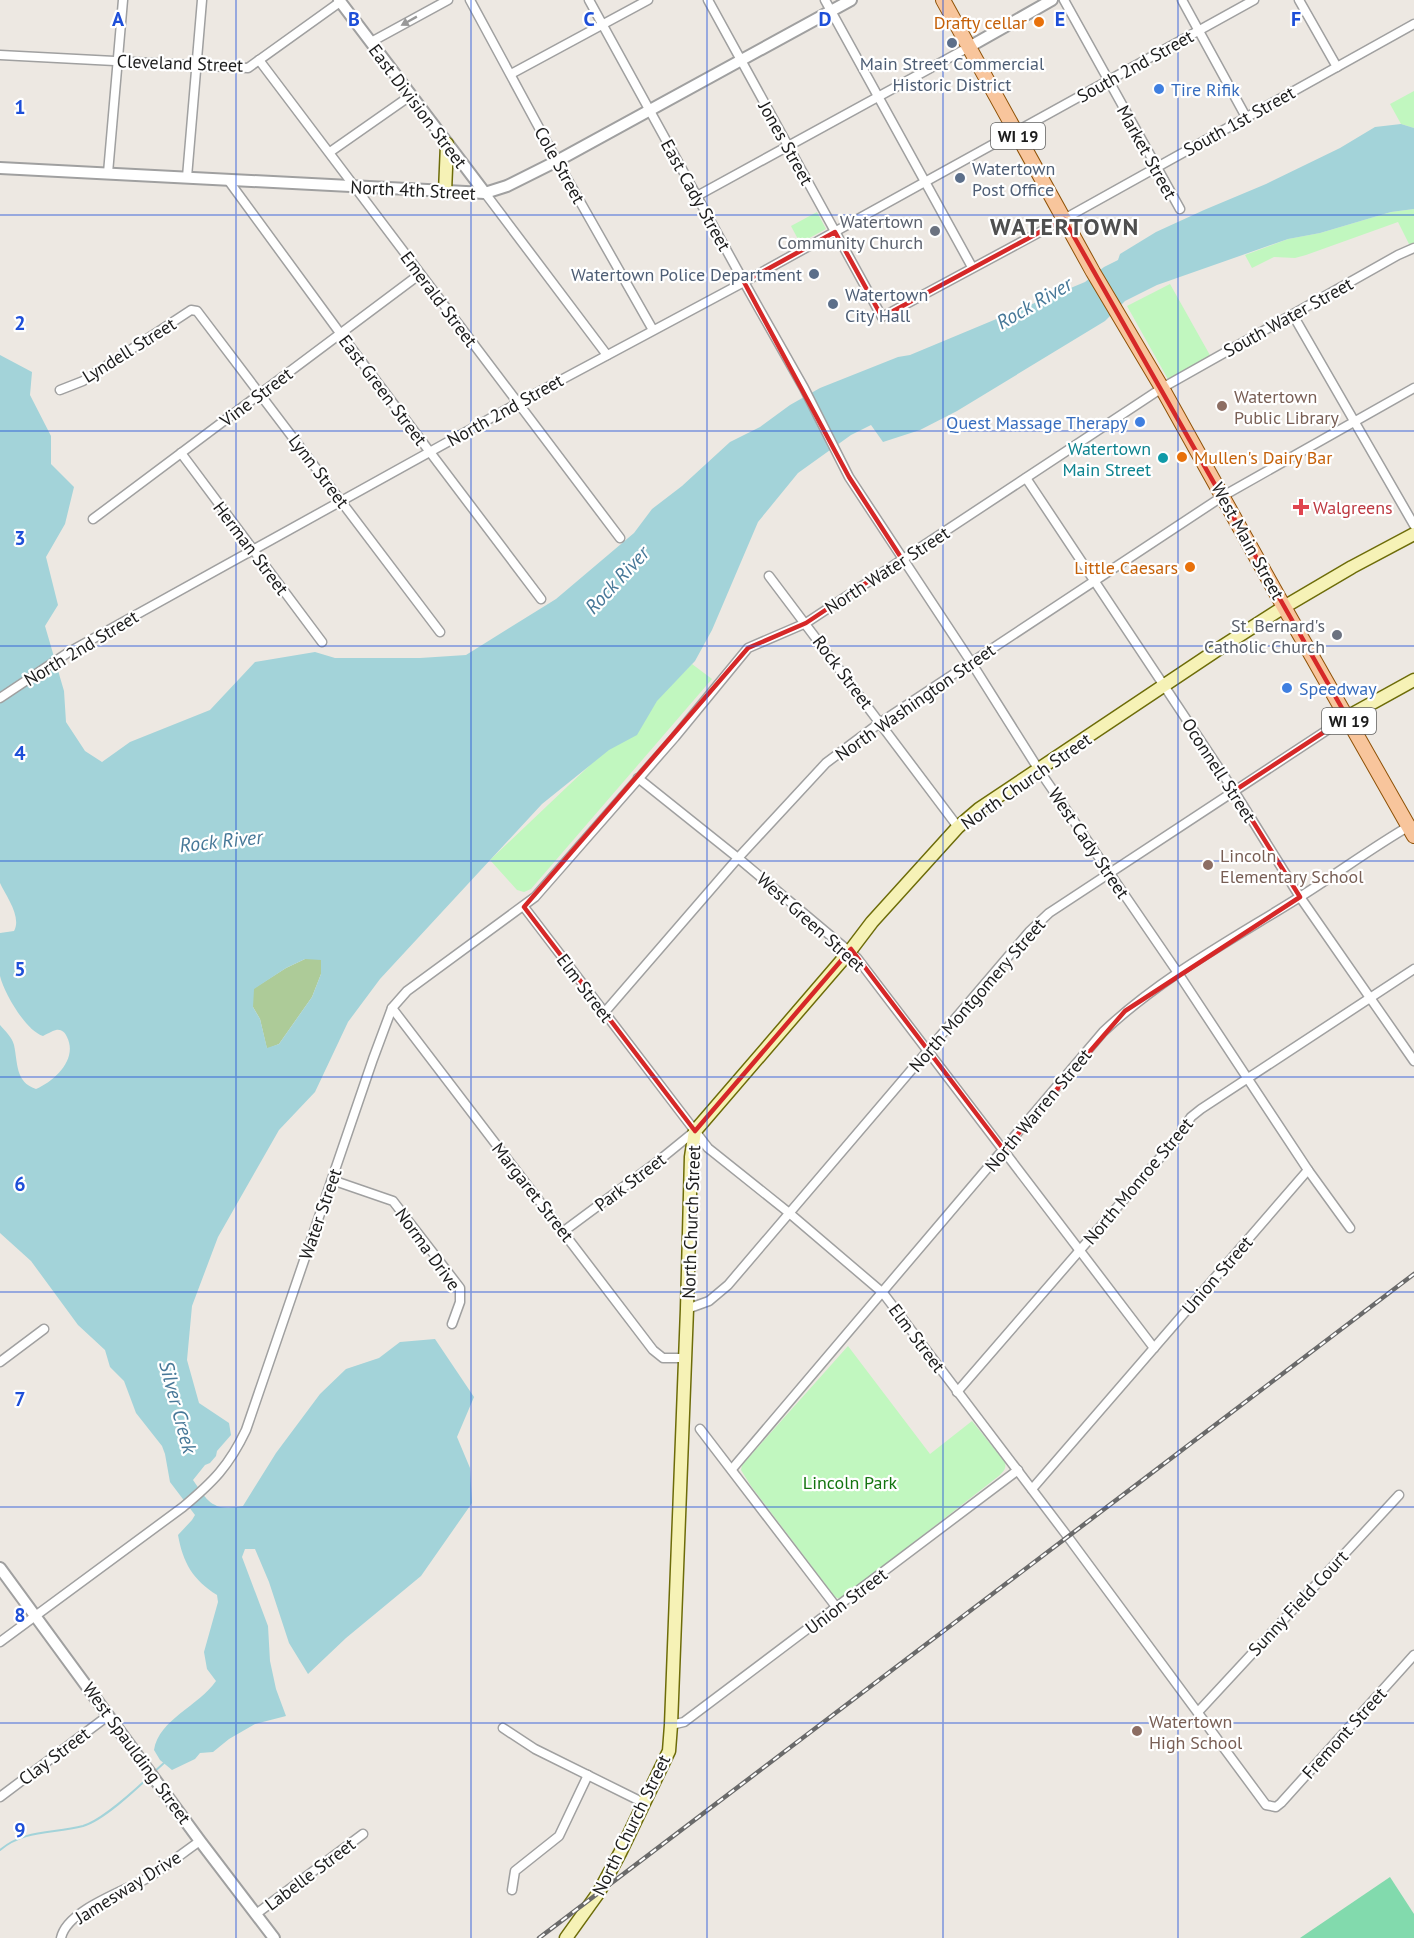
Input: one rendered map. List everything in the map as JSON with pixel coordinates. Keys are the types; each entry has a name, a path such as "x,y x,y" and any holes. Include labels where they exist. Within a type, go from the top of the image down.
{"main road":[{"name":"WI 19","path":"943,0 1064,219"},
{"path":"445,192 447,144"},
{"name":"West Main Street","path":"1064,219 1412,828"},
{"name":"North Church Street","path":"566,1938 599,1892 669,1751 687,1309 690,1157 695,1131 850,951 872,922 958,826 979,809 1284,607 1414,534"},
{"path":"1347,717 1414,680"}],"street":[{"path":"108,173 123,0"},
{"path":"187,177 202,0"},
{"path":"371,42 448,0"},
{"name":"Cole Street","path":"470,0 557,161 653,330"},
{"name":"East Cady Street","path":"590,0 804,388"},
{"path":"511,74 648,0"},
{"name":"Jones Street","path":"708,0 882,317"},
{"path":"825,0 972,267"},
{"name":"North 4th Street","path":"0,168 485,193 507,186 557,161 851,0"},
{"path":"697,196 1052,0"},
{"name":"Market Street","path":"1064,0 1180,209"},
{"path":"1182,0 1246,117"},
{"name":"South 2nd Street","path":"1016,131 1254,0"},
{"path":"1299,0 1337,67"},
{"name":"Cleveland Street","path":"0,55 248,68 339,1"},
{"name":"East Division Street","path":"339,1 607,355"},
{"name":"South 1st Street","path":"882,317 1064,219 1414,24"},
{"name":"Emerald Street","path":"259,60 620,538"},
{"path":"330,152 410,96"},
{"name":"North 2nd Street","path":"0,698 60,657 1016,131"},
{"name":"East Green Street","path":"228,180 340,333 541,598"},
{"name":"South Water Street","path":"1162,388 1414,248"},
{"name":"Vine Street","path":"93,519 420,274"},
{"name":"Lyndell Street","path":"60,390 83,381 191,310 197,311"},
{"name":"Lynn Street","path":"197,311 440,632"},
{"path":"1293,315 1414,525"},
{"name":"West Cady Street","path":"804,388 849,477 971,662 1038,770 1178,973 1308,1170 1350,1228"},
{"name":"North Water Street","path":"638,778 748,648 806,623 1162,388"},
{"name":"North Washington Street","path":"604,1013 738,858 826,764 881,722 1223,496 1414,388"},
{"name":"Herman Street","path":"181,453 322,642"},
{"name":"Oconnell Street","path":"1026,478 1234,791 1300,897 1414,1061"},
{"name":"Rock Street","path":"770,576 958,826"},
{"name":"North Montgomery Street","path":"687,1309 702,1305 721,1292 1044,917 1347,717"},
{"name":"West Green Street","path":"638,778 857,958 1154,1348"},
{"name":"Water Street","path":"0,1642 183,1507 215,1480 230,1460 246,1430 392,1008 407,991 535,897 638,778"},
{"name":"North Warren Street","path":"732,1469 1103,1032 1131,1007 1178,973 1412,828"},
{"name":"Elm Street","path":"524,907 708,1148 883,1293 1018,1470 1262,1800 1271,1807"},
{"name":"North Monroe Street","path":"957,1392 1178,1137 1191,1117 1247,1077 1414,969"},
{"name":"Margaret Street","path":"392,1008 653,1350 663,1358 685,1358"},
{"name":"Park Street","path":"564,1231 695,1131"},
{"name":"Union Street","path":"1032,1489 1308,1170"},
{"name":"Norma Drive","path":"332,1180 393,1201 460,1288 460,1302 452,1324"},
{"path":"0,1362 44,1329"},
{"path":"700,1429 837,1608"},
{"name":"Union Street","path":"671,1725 684,1722 1018,1470"},
{"name":"Sunny Field Court","path":"1198,1712 1399,1495"},
{"name":"West Spaulding Street","path":"0,1568 274,1938"},
{"name":"Fremont Street","path":"1271,1807 1281,1803 1414,1655"},
{"name":"Clay Street","path":"0,1797 109,1714"},
{"path":"503,1728 535,1749 644,1803"},
{"path":"512,1890 515,1871 559,1836 588,1775"},
{"name":"Labelle Street","path":"256,1914 363,1834"},
{"name":"Jamesway Drive","path":"61,1938 66,1927 85,1910 150,1876 200,1841"}],"highlighted area":[{"path":"1064,219 1347,717 1234,791 1300,897 1125,1011 1004,1150 851,949 695,1131 524,907 748,648 806,623 902,559 849,477 744,282 835,232 882,317"}],"green space":[{"path":"1414,91 1414,128 1401,124 1390,104"},
{"path":"1414,209 1414,244 1410,246 1398,222 1306,255 1295,258 1274,257 1252,268 1245,255 1288,239 1320,233 1391,212"},
{"path":"817,212 826,229 800,243 791,226"},
{"path":"1170,284 1211,357 1169,381 1127,306"},
{"path":"692,664 712,679 531,889 524,892 517,890 490,860"},
{"path":"305,959 321,959 321,974 312,997 279,1044 267,1049 260,1019 253,1007 253,989"},
{"name":"Lincoln Park","path":"848,1346 930,1454 972,1421 1005,1462 1005,1466 1000,1475 840,1599 835,1597 741,1470 742,1465"},
{"path":"1390,1877 1414,1914 1414,1938 1300,1938"}],"water":[{"name":"Rock River","path":"1401,124 1414,128 1414,209 1391,212 1320,233 1288,239 1157,285 1125,301 1105,321 957,411 920,430 883,442 871,425 851,435 798,473 758,522 712,630 695,661 657,701 637,735 609,750 542,804 380,979 348,1022 315,1092 279,1130 218,1237 192,1306 187,1360 199,1403 229,1423 231,1435 217,1451 216,1456 193,1480 212,1504 225,1508 243,1506 276,1453 320,1394 346,1369 379,1358 400,1342 435,1339 474,1397 457,1437 470,1468 472,1503 421,1576 346,1638 308,1674 289,1643 269,1582 255,1549 245,1549 242,1557 268,1626 270,1661 276,1689 286,1716 255,1724 229,1739 213,1752 200,1753 195,1759 172,1770 160,1760 154,1750 157,1739 171,1721 209,1690 216,1681 207,1669 204,1652 218,1602 217,1595 201,1583 190,1570 178,1535 195,1515 170,1482 162,1446 136,1413 124,1381 110,1367 105,1350 78,1325 31,1261 0,1233 0,1025 13,1042 21,1077 29,1086 36,1089 50,1081 63,1068 70,1045 61,1030 54,1030 43,1036 36,1033 11,1001 0,976 0,933 14,931 16,919 0,883 0,355 32,372 30,395 51,436 51,464 74,487 65,524 46,557 58,605 45,626 64,691 66,722 85,751 102,762 130,742 210,710 255,662 315,652 335,658 420,658 466,655 556,599 634,533 652,509 682,486 730,442 760,427 790,405 820,388 898,357 910,355 1085,282 1104,267 1118,260 1120,254 1156,232 1266,184 1340,148 1375,127","holes":["305,959 321,960 321,974 312,997 279,1044 267,1048 260,1019 253,1007 254,989 286,968"]}],"waterway":[{"name":"Silver Creek","path":"153,1773 165,1762"},
{"name":"Silver Creek","path":"0,1850 29,1835 91,1823 118,1804 149,1777"}],"railway":[{"path":"539,1938 1414,1274"}],"place":[{"name":"Drafty cellar","path":"1039,22"},
{"name":"Main Street Commercial Historic District","path":"952,43"},
{"name":"Tire Rifik","path":"1159,89"},
{"name":"Watertown Post Office","path":"960,178"},
{"name":"Watertown Community Church","path":"935,231"},
{"name":"Watertown Police Department","path":"814,274"},
{"name":"Watertown City Hall","path":"833,304"},
{"name":"Watertown Public Library","path":"1222,406"},
{"name":"Quest Massage Therapy","path":"1140,422"},
{"name":"Mullen's Dairy Bar","path":"1182,457"},
{"name":"Watertown Main Street","path":"1163,458"},
{"name":"Walgreens","path":"1301,507"},
{"name":"Little Caesars","path":"1190,567"},
{"name":"St. Bernard's Catholic Church","path":"1337,635"},
{"name":"Speedway","path":"1287,688"},
{"name":"Lincoln Elementary School","path":"1208,865"},
{"name":"Watertown High School","path":"1137,1731"}],"district":[{"name":"WATERTOWN","path":"1065,226"}]}
